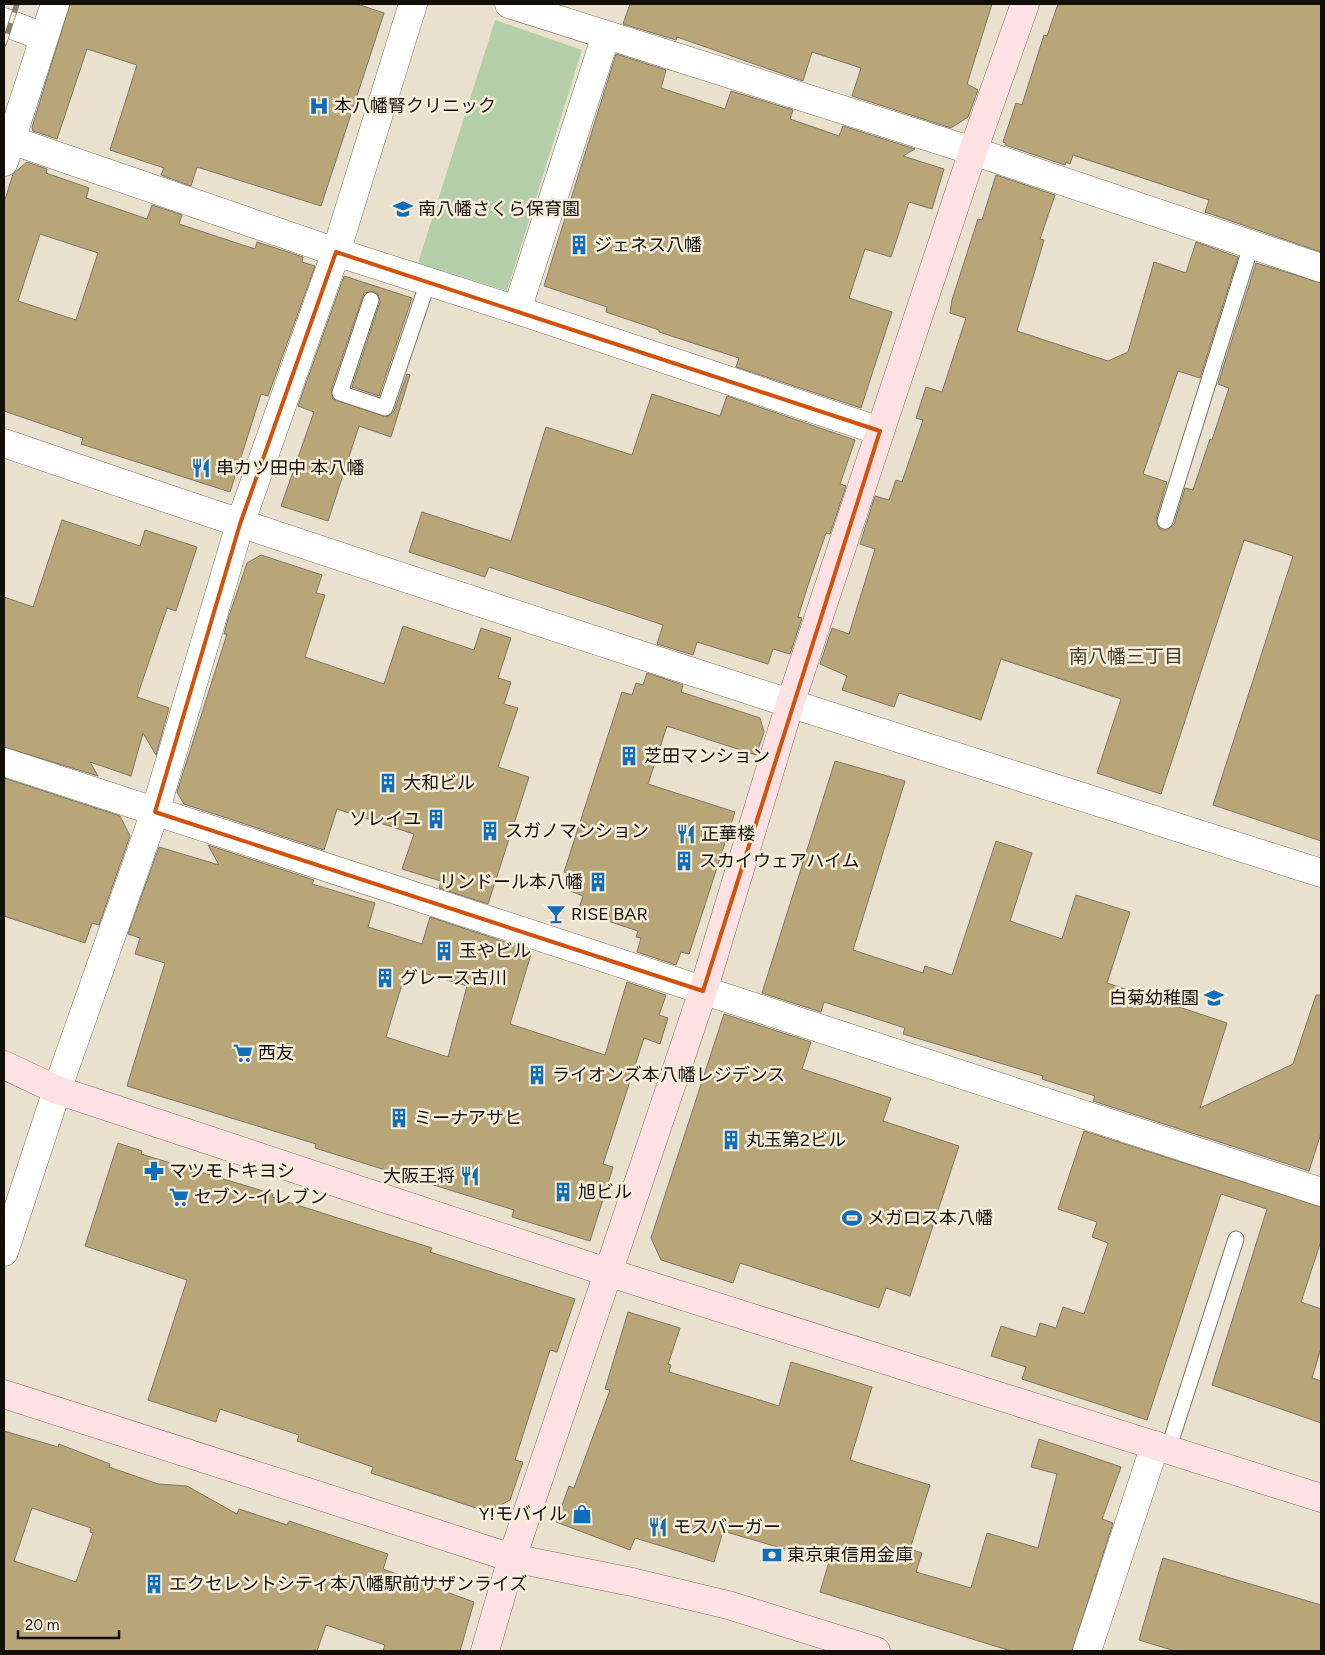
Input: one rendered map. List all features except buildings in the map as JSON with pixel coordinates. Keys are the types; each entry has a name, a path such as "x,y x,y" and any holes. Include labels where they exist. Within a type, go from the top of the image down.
{"street":[{"path":"55,4 7,151 517,310 880,431"},
{"path":"4,1252 57,1090 155,812 240,524 336,252 413,4"},
{"path":"509,4 972,151 1321,268"},
{"path":"485,1651 512,1558 703,991 790,704 972,151 1025,4"},
{"path":"4,22 44,36"},
{"path":"517,310 606,35"},
{"path":"4,443 240,524 790,704 1321,873"},
{"path":"4,762 1321,1192"},
{"path":"4,1065 57,1090 607,1272 1321,1498"},
{"path":"4,1394 512,1558 632,1582 728,1605 876,1651"},
{"path":"1087,1651 1161,1447"}],"lane":[{"path":"1165,521 1251,246"},
{"path":"371,300 340,393 386,408 428,282"},
{"path":"1161,1447 1236,1239"}],"highlighted area":[{"path":"336,252 880,431 703,991 155,812 240,524"}],"green space":[{"path":"495,20 582,50 507,291 418,263"}],"railway":[{"path":"4,44 17,4"}],"place":[{"name":"本八幡腎クリニック","path":"319,106"},
{"name":"南八幡さくら保育園","path":"403,209"},
{"name":"ジェネス八幡","path":"579,245"},
{"name":"串カツ田中 本八幡","path":"201,468"},
{"name":"芝田マンション","path":"629,756"},
{"name":"大和ビル","path":"388,783"},
{"name":"ソレイユ","path":"436,819"},
{"name":"スガノマンション","path":"490,831"},
{"name":"正華楼","path":"686,834"},
{"name":"スカイウェアハイム","path":"684,861"},
{"name":"リンドール本八幡","path":"598,882"},
{"name":"RISE BAR","path":"556,914"},
{"name":"玉やビル","path":"444,951"},
{"name":"グレース古川","path":"385,978"},
{"name":"白菊幼稚園","path":"1214,998"},
{"name":"西友","path":"243,1053"},
{"name":"ライオンズ本八幡レジデンス","path":"537,1075"},
{"name":"ミーナアサヒ","path":"399,1118"},
{"name":"丸玉第2ビル","path":"731,1140"},
{"name":"マツモトキヨシ","path":"154,1171"},
{"name":"大阪王将","path":"470,1176"},
{"name":"旭ビル","path":"563,1192"},
{"name":"セブン-イレブン","path":"179,1197"},
{"name":"メガロス本八幡","path":"852,1218"},
{"name":"Y!モバイル","path":"582,1514"},
{"name":"モスバーガー","path":"658,1527"},
{"name":"東京東信用金庫","path":"772,1555"},
{"name":"エクセレントシティ本八幡駅前サザンライズ","path":"154,1584"}],"district":[{"name":"南八幡三丁目","path":"1126,656"}]}
